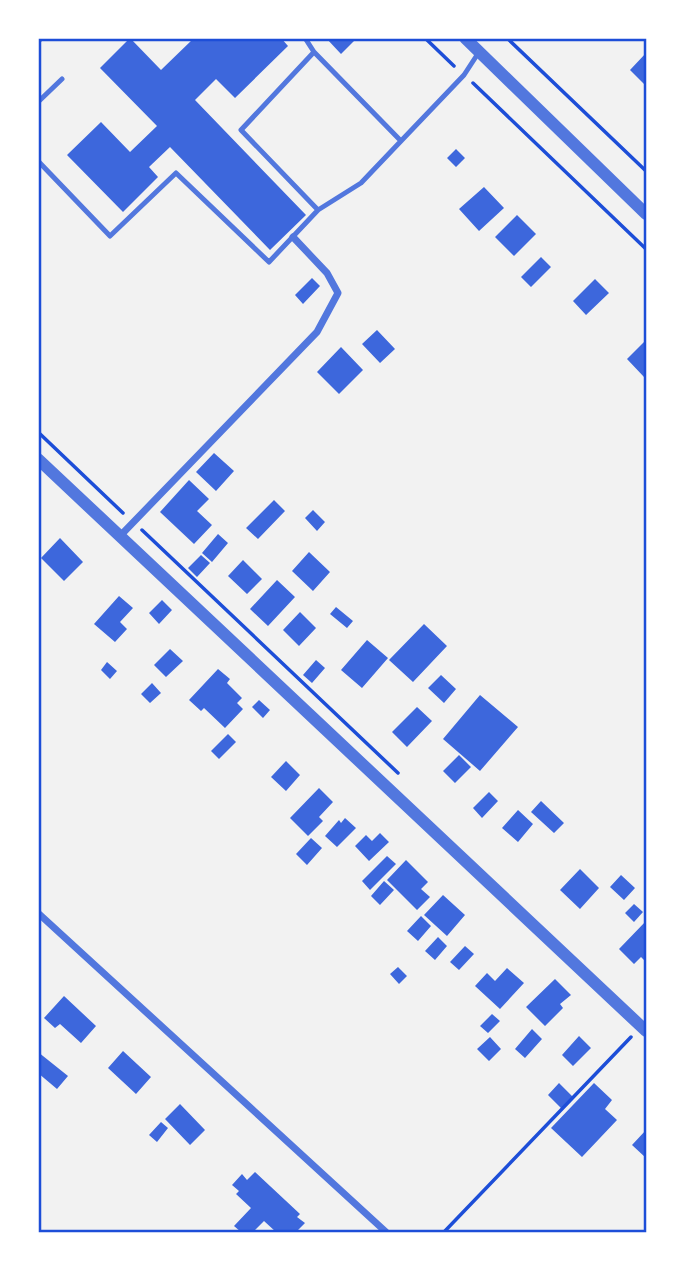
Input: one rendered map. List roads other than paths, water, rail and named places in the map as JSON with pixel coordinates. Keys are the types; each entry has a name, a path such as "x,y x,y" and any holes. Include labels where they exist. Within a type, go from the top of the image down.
{"street":[{"path":"465,38 646,214"},
{"path":"121,535 317,332 338,293 327,273 293,237"},
{"path":"38,459 644,1029"},
{"path":"38,913 386,1233"}],"lane":[{"path":"305,38 314,52 401,141"},
{"path":"314,52 241,130 318,210"},
{"path":"38,161 110,236 176,173 268,262 318,210 361,183 464,75 480,52"},
{"path":"38,102 62,79"}]}
